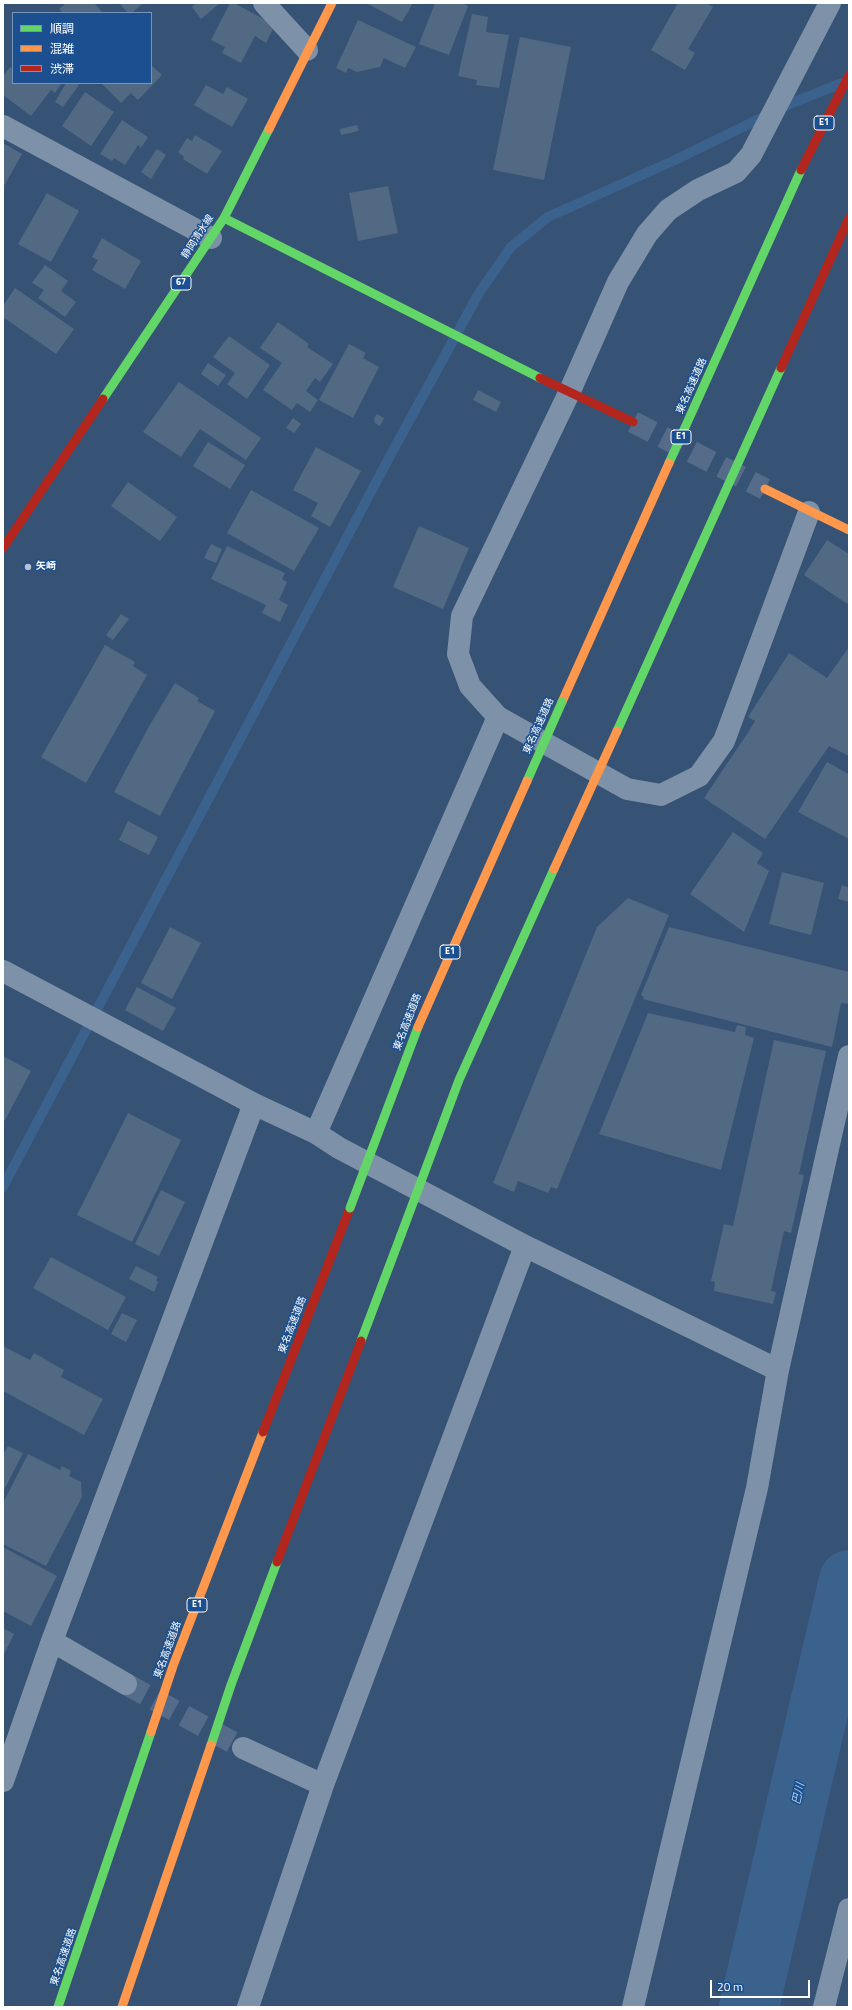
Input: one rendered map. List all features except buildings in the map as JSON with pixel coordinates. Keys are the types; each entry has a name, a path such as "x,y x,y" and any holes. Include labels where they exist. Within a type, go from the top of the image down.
{"main road":[{"name":"静岡清水線","path":"3,548 224,218 307,50 332,3"},
{"name":"東名高速道路","path":"58,2007 174,1666 350,1208 426,1005 800,172 849,74"},
{"path":"224,218 569,393 633,422"},
{"path":"122,2007 231,1685 459,1080 849,218"},
{"path":"765,489 809,512 849,530"}],"street":[{"path":"264,3 307,50"},
{"path":"809,512 724,741 700,776 662,795 627,789 498,717 470,686 458,654 462,616 569,393 618,282 647,234 668,210 698,190 736,172 750,155 830,3"},
{"path":"3,126 211,238"},
{"path":"316,1133 498,717"},
{"path":"3,971 254,1104 316,1133 339,1148 526,1246 778,1370"},
{"path":"633,2007 757,1488 778,1370 849,1056"},
{"path":"3,1781 52,1641 254,1104"},
{"path":"248,2007 323,1784 526,1246"},
{"path":"52,1641 126,1684"},
{"path":"243,1748 323,1784"},
{"path":"824,2007 849,1909"}],"waterway":[{"path":"3,1187 390,456 479,293 511,247 548,217 675,160 792,103 842,83"},
{"name":"巴川","path":"749,2007 849,1580"}],"tunnel":[{"path":"633,422 765,489"},
{"path":"126,1684 243,1748"}],"traffic: fast":[{"path":"103,399 224,218 269,129"},
{"path":"669,463 801,170"},
{"path":"224,218 540,378"},
{"path":"617,731 781,368"},
{"path":"527,781 562,702"},
{"path":"401,1235 459,1080 554,869"},
{"path":"350,1208 418,1027"},
{"path":"361,1341 401,1235"},
{"path":"211,1745 231,1685 277,1562"},
{"path":"58,2007 151,1732"}],"traffic: slow":[{"path":"269,129 332,3"},
{"path":"562,702 669,463"},
{"path":"765,489 849,530"},
{"path":"554,869 617,731"},
{"path":"418,1027 527,781"},
{"path":"151,1732 173,1666 263,1432"},
{"path":"122,2007 211,1745"}],"traffic: jam":[{"path":"801,170 849,75"},
{"path":"781,368 849,218"},
{"path":"540,378 633,422"},
{"path":"3,548 103,399"},
{"path":"263,1432 350,1208"},
{"path":"277,1562 361,1341"}],"place":[{"name":"矢崎","path":"28,567"}]}
